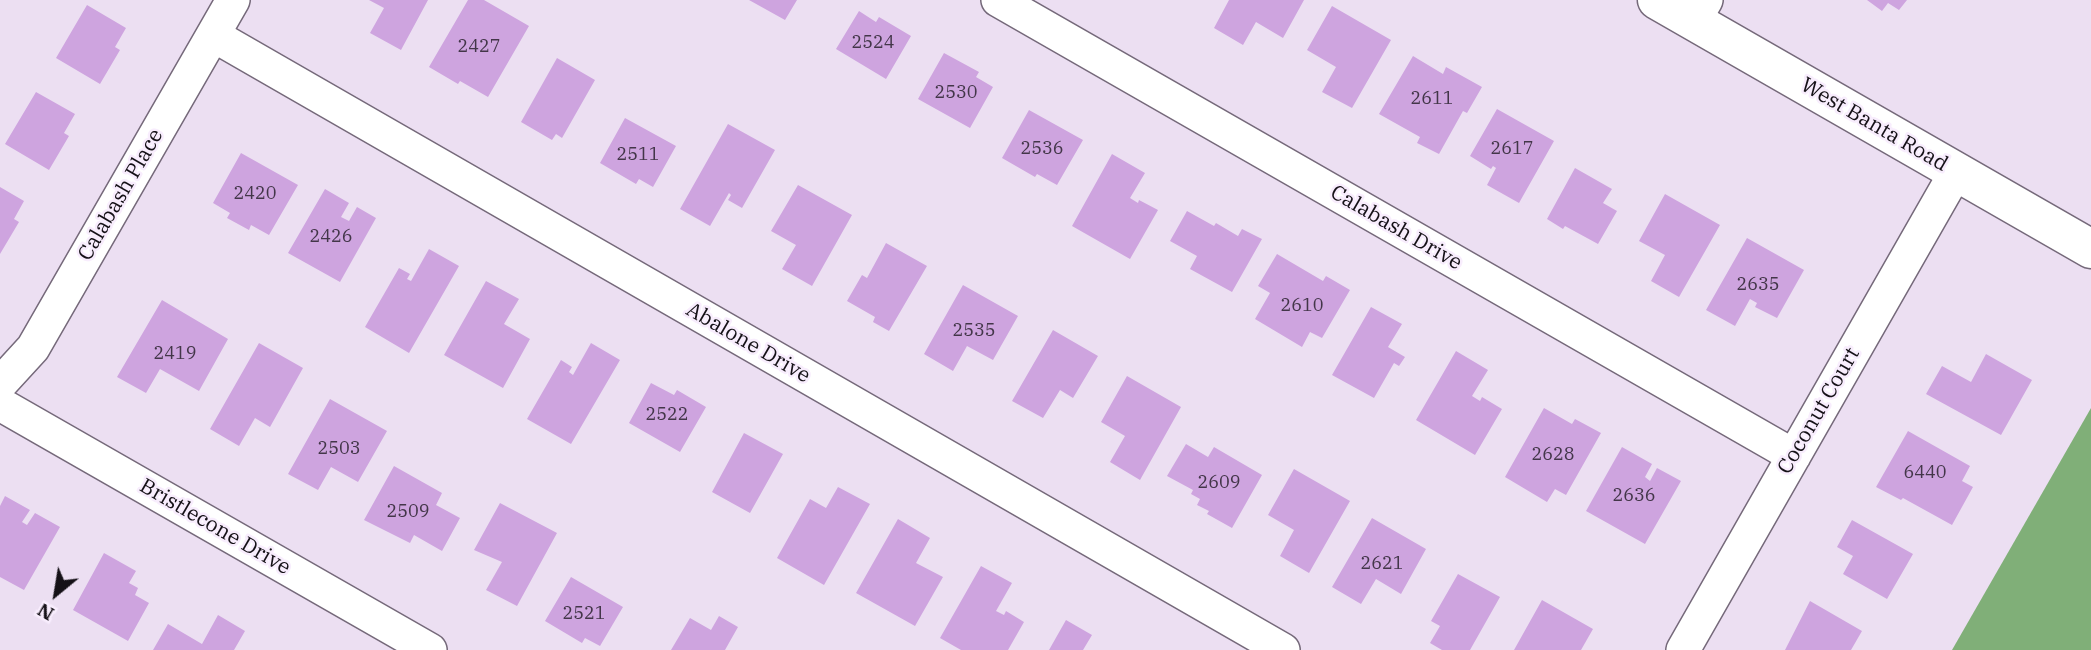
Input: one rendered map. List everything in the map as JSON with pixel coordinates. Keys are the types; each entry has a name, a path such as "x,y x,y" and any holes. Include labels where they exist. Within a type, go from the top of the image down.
{"street":[{"name":"Calabash Place","path":"0,384 27,356 43,331 233,0"},
{"name":"Calabash Drive","path":"998,0 1794,456"},
{"name":"West Banta Road","path":"1657,0 1700,11 1956,172 2091,249"},
{"name":"Abalone Drive","path":"213,36 1283,650"},
{"name":"Coconut Court","path":"1683,650 1956,172"},
{"name":"Bristlecone Drive","path":"0,404 430,650"}],"green space":[{"path":"2091,408 2091,650 1952,650"}],"building":[{"path":"369,0 428,0 401,50 370,33 384,8"},
{"path":"468,0 484,0 529,26 488,97 429,67"},
{"path":"749,0 797,0 785,20"},
{"path":"1229,0 1304,0 1283,38 1256,22 1243,45 1214,28"},
{"path":"1867,0 1907,0 1899,10 1888,3 1882,11"},
{"path":"87,5 126,28 115,47 120,50 100,84 56,58"},
{"path":"1332,6 1391,40 1352,108 1322,92 1336,67 1307,50"},
{"path":"859,11 876,22 879,17 911,36 886,79 836,49"},
{"path":"944,53 979,72 976,77 993,87 970,128 918,99"},
{"path":"1413,56 1443,74 1446,67 1482,87 1467,113 1463,111 1439,154 1417,143 1420,137 1379,114"},
{"path":"557,58 595,80 562,138 556,134 552,140 521,122"},
{"path":"36,92 75,114 64,133 69,136 49,170 5,144"},
{"path":"1497,109 1554,141 1519,203 1487,185 1496,168 1493,166 1491,169 1470,156"},
{"path":"1029,110 1083,140 1057,185 1037,174 1035,177 1002,158"},
{"path":"625,118 676,146 653,187 639,179 636,184 600,163"},
{"path":"728,124 775,150 742,208 728,200 731,195 729,193 710,226 680,209"},
{"path":"241,153 298,185 269,235 251,225 249,230 227,218 230,213 213,203"},
{"path":"1112,154 1145,173 1130,198 1158,210 1130,259 1072,226"},
{"path":"1575,168 1612,189 1603,203 1617,211 1598,244 1547,219"},
{"path":"798,185 852,215 812,286 782,269 796,245 771,231"},
{"path":"0,187 24,201 14,219 19,222 0,254"},
{"path":"325,189 349,203 341,217 349,221 357,207 376,218 340,282 288,253"},
{"path":"1665,194 1720,225 1679,297 1651,281 1665,255 1639,241"},
{"path":"1187,211 1238,236 1242,229 1262,239 1232,292 1190,269 1197,256 1170,241"},
{"path":"1747,238 1804,270 1777,318 1755,307 1757,303 1750,299 1735,326 1706,310"},
{"path":"886,243 927,266 889,331 873,322 875,317 847,301 862,275 867,278"},
{"path":"429,249 459,266 409,353 365,327 399,268 410,274 407,279 411,281"},
{"path":"1277,254 1323,281 1326,276 1350,290 1322,338 1310,332 1302,347 1255,319 1270,293 1258,286"},
{"path":"486,281 519,299 504,324 530,339 503,388 444,355"},
{"path":"963,285 1018,316 993,360 967,346 953,371 924,354"},
{"path":"162,300 228,339 199,391 160,369 146,393 117,377"},
{"path":"1371,307 1402,324 1388,347 1405,357 1399,366 1394,363 1374,398 1332,375"},
{"path":"1053,330 1098,356 1073,398 1060,390 1043,418 1012,401"},
{"path":"259,343 303,368 270,427 255,418 239,446 210,429"},
{"path":"591,343 620,360 571,444 527,419 561,360 572,367 569,372 573,375"},
{"path":"1456,351 1488,370 1472,396 1480,401 1482,397 1502,409 1475,455 1416,420"},
{"path":"1986,354 2032,380 2001,435 1926,394 1942,366 1971,382"},
{"path":"1127,376 1181,407 1140,480 1110,462 1125,436 1101,422"},
{"path":"651,383 674,395 677,390 706,407 680,452 629,423"},
{"path":"330,399 387,431 358,482 331,467 318,490 288,474"},
{"path":"1544,408 1572,424 1575,419 1601,433 1566,495 1555,489 1547,502 1505,477"},
{"path":"1908,431 1970,466 1962,481 1973,487 1952,525 1903,498 1901,500 1876,487"},
{"path":"744,433 783,454 750,513 712,492"},
{"path":"1186,444 1208,457 1214,447 1262,475 1232,528 1197,505 1200,499 1191,494 1193,490 1167,476"},
{"path":"1622,447 1652,464 1645,477 1650,481 1657,468 1681,481 1645,544 1586,511"},
{"path":"394,466 442,493 436,505 460,518 442,551 414,535 410,543 364,520"},
{"path":"1294,469 1350,501 1309,573 1280,556 1294,530 1268,515"},
{"path":"838,487 870,504 824,585 777,558 810,499 826,508"},
{"path":"5,496 30,510 22,522 27,525 35,513 60,527 24,590 0,577 0,506"},
{"path":"500,503 557,533 517,606 486,590 502,562 474,550"},
{"path":"1372,518 1426,549 1401,594 1376,579 1361,604 1332,587"},
{"path":"898,519 930,538 916,563 943,577 915,626 856,593"},
{"path":"1852,520 1913,554 1887,599 1843,574 1853,556 1837,547"},
{"path":"104,553 136,571 129,583 138,588 135,595 149,603 128,641 73,610"},
{"path":"981,566 1012,583 996,611 1004,615 1006,611 1024,622 1008,650 961,650 940,638"},
{"path":"1458,574 1500,597 1470,650 1442,650 1430,643 1440,626 1431,621"},
{"path":"571,577 623,607 600,646 585,638 582,643 545,621"},
{"path":"1542,600 1593,629 1581,650 1514,650"},
{"path":"1810,601 1862,631 1851,650 1785,650"},
{"path":"218,615 245,631 234,650 153,650 168,624 202,644"},
{"path":"719,616 738,627 725,650 671,650 690,618 711,630"},
{"path":"1066,620 1092,635 1083,650 1049,650"}]}
